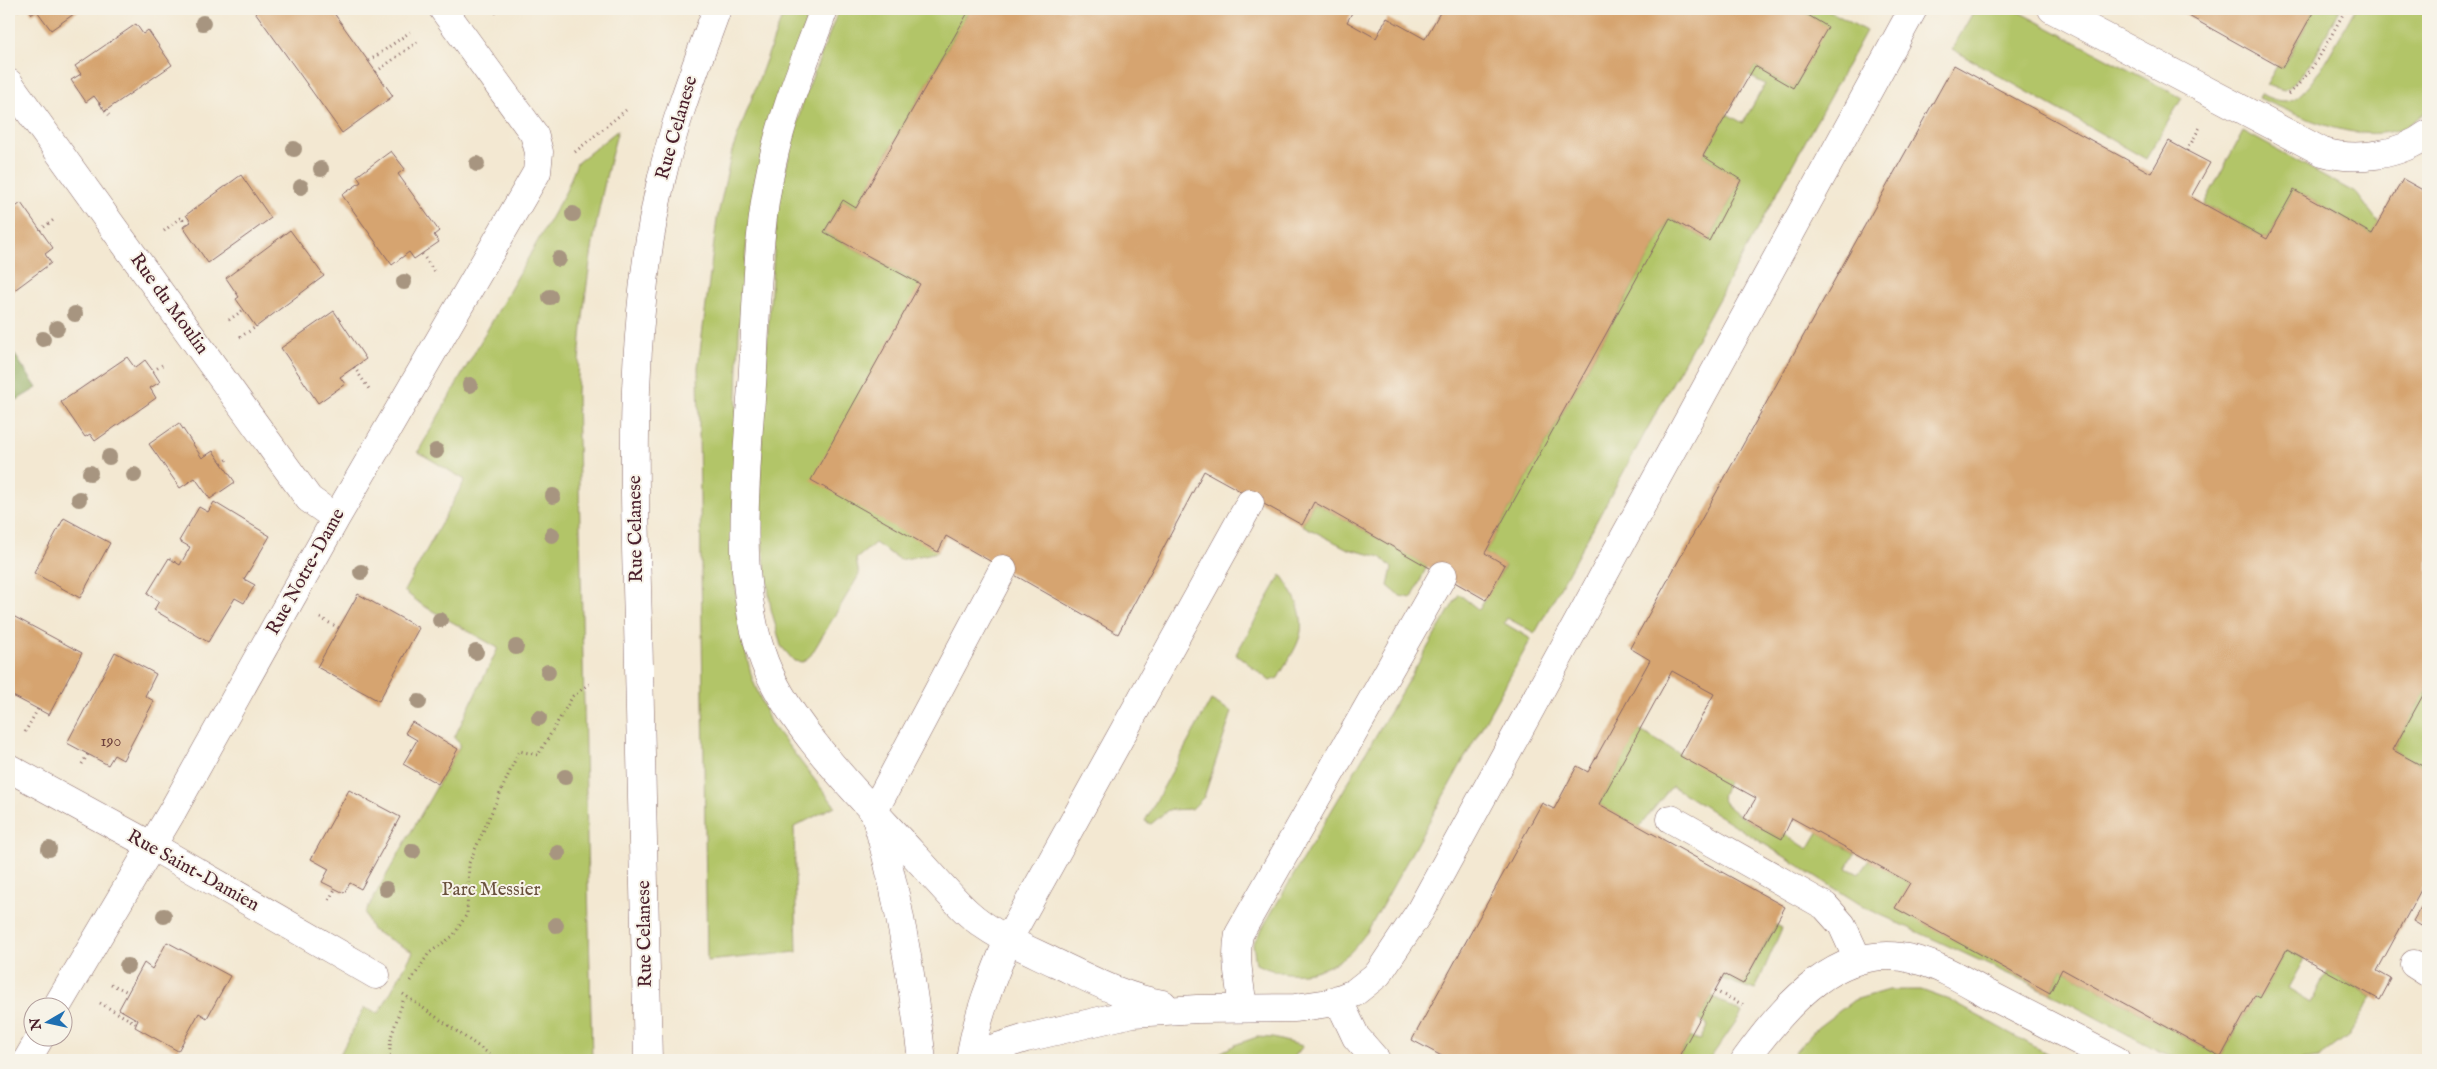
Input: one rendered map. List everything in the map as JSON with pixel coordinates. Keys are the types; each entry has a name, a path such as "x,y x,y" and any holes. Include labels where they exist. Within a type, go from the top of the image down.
{"street":[{"name":"Rue Notre-Dame","path":"63,996 152,846 336,518 537,172 539,152 534,134 443,9"},
{"name":"Rue Celanese","path":"648,1060 635,488 638,340 646,269 660,182 682,103 716,9"},
{"path":"824,9 772,161 766,193 760,247 748,468 747,574 751,615 761,653 774,684 798,721 874,811 967,912 1008,940 1099,984 1141,1000 1198,1009"},
{"path":"978,1060 994,1048 1026,1038 1133,1013 1198,1009 1295,1008 1329,1003 1354,993 1378,974 1420,911 1913,9"},
{"path":"2052,9 2324,152 2336,156 2357,157 2384,153 2420,140 2428,134"},
{"name":"Rue du Moulin","path":"9,83 309,499 336,518"},
{"path":"970,1060 973,1036 988,989 1008,940 1250,503"},
{"path":"922,1060 899,909 890,866 874,811 1003,569"},
{"path":"1243,1008 1237,968 1236,946 1239,934 1443,575"},
{"name":"Rue Saint-Damien","path":"9,768 152,846 376,975"},
{"path":"1671,818 1825,906 1842,925 1858,960"},
{"path":"1745,1060 1775,1020 1795,999 1829,972 1858,960 1877,956 1894,956 1934,965 2116,1060"},
{"path":"1338,999 1356,1037 1376,1060"},
{"path":"28,1060 36,1046"}],"path":[{"path":"9,16 19,9"},
{"path":"334,13 340,9"},
{"path":"495,13 502,9"},
{"path":"2282,95 2288,94 2300,84 2313,66 2346,9"},
{"path":"369,62 410,32"},
{"path":"376,72 417,42"},
{"path":"100,103 109,116"},
{"path":"573,154 626,110"},
{"path":"164,231 181,217 186,225"},
{"path":"40,230 55,219"},
{"path":"422,254 439,279"},
{"path":"229,320 244,310"},
{"path":"240,337 256,327"},
{"path":"153,371 162,365"},
{"path":"354,368 373,395"},
{"path":"222,463 230,458"},
{"path":"318,617 339,628"},
{"path":"389,1060 391,1037 412,979 429,953 453,936 466,914 469,864 519,751 538,755 573,696 590,684"},
{"path":"25,732 38,709"},
{"path":"82,764 88,754"},
{"path":"330,900 335,888"},
{"path":"108,982 128,992"},
{"path":"400,992 498,1060"},
{"path":"97,1001 137,1024"}],"green space":[{"path":"785,9 810,9 748,228 739,333 733,513 737,615 752,678 770,722 835,806 794,827 797,952 707,961 698,367 717,219 732,151"},
{"path":"839,9 970,9 856,208 843,200 824,232 920,284 938,552 900,560 875,543 856,559 859,575 811,655 803,662 794,661 781,646 771,609 763,550 760,481 766,356 778,200 803,101"},
{"path":"1798,9 1826,9 1866,31 1535,633 1507,618 1504,623 1531,639 1368,931 1347,955 1337,962 1315,971 1303,973 1280,972 1256,964 1253,944 1459,594 1479,610 1505,566 1485,553 1670,218 1709,241 1741,180 1703,156 1727,114 1743,123 1765,84 1749,76 1755,66 1793,88 1827,27"},
{"path":"1975,9 2013,9 2182,98 2146,159 1952,49"},
{"path":"2315,9 2340,9 2316,53 2294,83 2284,90 2266,85 2277,66 2283,68"},
{"path":"2355,9 2428,9 2428,110 2410,124 2392,131 2354,132 2313,121 2259,98 2261,94 2276,100 2287,101 2299,95 2317,74"},
{"name":"Parc Messier","path":"618,130 602,195 590,260 582,326 577,393 592,1060 337,1060 364,1008 379,1013 413,952 372,930 365,913 458,749 460,744 454,738 498,648 422,605 404,591 465,480 418,452 566,191 577,163"},
{"path":"2243,131 2357,194 2379,223 2372,234 2294,190 2267,239 2204,204"},
{"path":"11,349 37,388 17,400 9,395 9,350"},
{"path":"1314,502 1427,566 1412,598 1400,596 1388,586 1392,568 1381,557 1348,549 1302,525"},
{"path":"1281,575 1290,588 1297,604 1300,612 1301,628 1296,647 1278,678 1270,681 1236,654"},
{"path":"2428,686 2428,769 2393,750"},
{"path":"1211,700 1232,712 1204,797 1192,809 1168,810 1151,824 1145,821"},
{"path":"1639,730 1728,782 1722,797 1725,803 1748,821 1782,839 1785,834 1808,849 1818,832 1855,853 1847,868 1859,874 1869,860 1910,883 1896,908 2050,993 1866,908 1672,786 1639,827 1599,804"},
{"path":"1776,925 1782,928 1755,990 1722,979 1724,974 1743,984"},
{"path":"2287,949 2304,959 2288,988 2311,1002 2327,971 2372,996 2349,1035 2320,1057 2298,1060 2181,1060 2159,1051 2050,993 2062,969 2221,1057 2255,995 2260,998"},
{"path":"1888,990 1921,990 1949,1000 2059,1060 1788,1060 1817,1028 1854,1000"},
{"path":"1712,996 1742,1013 1709,1060 1677,1060 1690,1037 1700,1040 1708,1025 1699,1020"},
{"path":"1257,1037 1273,1038 1303,1046 1292,1060 1206,1060 1237,1044"}],"building":[{"path":"29,9 81,9 51,30 37,11 32,14"},
{"path":"253,9 331,9 393,96 342,133"},
{"path":"970,9 1354,9 1347,22 1376,38 1387,18 1425,39 1442,9 1798,9 1828,27 1793,88 1755,66 1703,156 1741,180 1709,241 1670,218 1485,553 1505,565 1486,600 1314,502 1302,525 1204,471 1118,634 946,536 938,552 811,480 920,284 824,232 843,200 856,208"},
{"path":"2176,9 2315,9 2282,68"},
{"path":"136,24 143,34 148,30 172,65 105,111 94,96 86,102 71,80 81,74 75,66"},
{"path":"1954,65 2151,173 2169,141 2210,163 2191,197 2267,239 2294,190 2372,234 2403,179 2428,193 2428,686 2393,750 2428,769 2428,877 2377,971 2391,979 2380,1000 2287,949 2260,998 2255,995 2221,1057 2062,969 2050,993 1895,908 1910,883 1792,818 1782,839 1744,818 1756,798 1680,756 1714,694 1672,671 1599,804 1785,907 1743,984 1724,974 1677,1060 1449,1060 1412,1040 1542,803 1554,809 1577,766 1588,772 1650,660 1630,648"},
{"path":"391,151 405,169 398,174 439,231 434,235 439,242 414,259 409,252 392,265 342,195 361,182 357,176"},
{"path":"241,175 271,218 208,263 183,227 191,222 186,215"},
{"path":"21,203 53,248 45,254 51,263 9,294 9,204 13,209"},
{"path":"290,230 324,276 256,327 236,299 239,297 226,278"},
{"path":"334,311 366,359 340,377 345,384 318,403 281,348"},
{"path":"127,357 135,368 145,360 153,371 160,382 150,388 156,398 95,441 90,434 85,437 61,402"},
{"path":"179,423 202,458 213,451 235,482 210,499 195,478 180,488 149,444"},
{"path":"214,502 270,536 244,579 255,585 244,603 235,598 208,642 154,610 159,601 147,594 169,558 180,565 190,547 179,541 199,507 208,512"},
{"path":"64,518 110,543 80,598 34,573"},
{"path":"358,594 419,628 379,701 317,667"},
{"path":"13,616 82,653 49,715 9,694 9,624"},
{"path":"115,652 156,674 145,696 154,701 123,760 114,755 108,765 67,743"},
{"path":"412,722 458,749 438,784 403,764 417,740 405,733"},
{"path":"349,790 400,817 361,889 350,883 344,893 322,882 329,869 311,859"},
{"path":"2421,907 2428,911 2428,930 2413,921"},
{"path":"167,942 230,976 207,1018 199,1013 178,1051 135,1027 138,1020 119,1009 144,963 152,969"}]}
